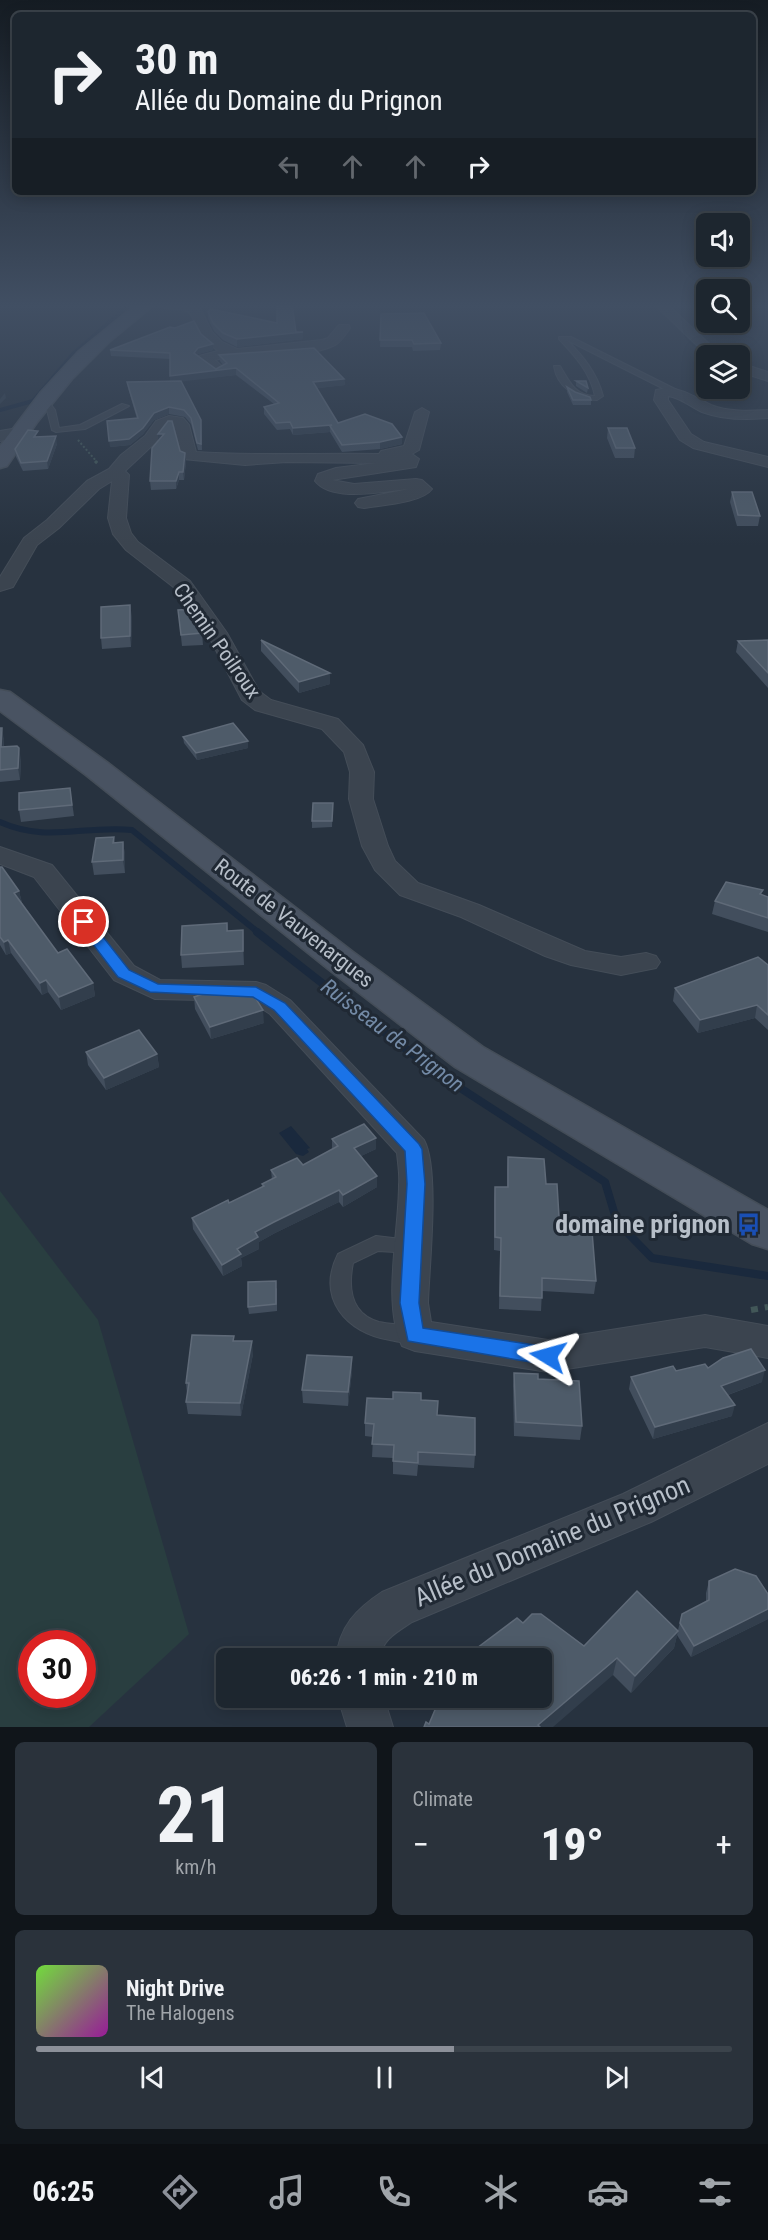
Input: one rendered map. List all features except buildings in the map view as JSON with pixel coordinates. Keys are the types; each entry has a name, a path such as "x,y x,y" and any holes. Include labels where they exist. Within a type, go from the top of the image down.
{"main road":[{"path":"0,462 9,438 57,385"},
{"name":"Route de Vauvenargues","path":"0,698 97,769 442,1036 508,1081 768,1231"},
{"name":"Route de Vauvenargues","path":"598,1132 768,1209"}],"street":[{"path":"768,414 732,413 709,409 675,391 660,393 661,400 685,437 699,445 768,462"},
{"path":"363,458 411,450 422,412"},
{"path":"0,585 6,583 30,542 53,524 93,485 111,474 152,439 161,424 169,421 178,421 181,425 189,456 245,460 286,457 403,457 411,459 412,462 336,473 324,477 323,481 327,485 340,488 417,484 424,489 410,495 364,503"},
{"name":"Chemin Poilroux","path":"111,474 121,475 117,518 122,534 132,546 183,585 217,633 250,695 263,705 330,724 355,750 362,772 362,799 375,846 384,865 409,889 470,911 529,939 581,959 621,966 646,962"},
{"path":"0,855 43,871 124,973 155,989 256,992 280,1006 413,1149 416,1184 410,1303 415,1335 548,1356 705,1330 768,1342"},
{"name":"Allée du Domaine du Prignon","path":"358,1648 368,1626 397,1607 637,1508 755,1451 768,1441"},
{"path":"364,1708 370,1727"}],"lane":[{"path":"567,385 581,399 597,398 599,396 596,385"},
{"path":"662,385 675,391"},
{"path":"43,400 51,410 56,430 70,430 125,406"},
{"path":"412,1246 376,1244 345,1259 340,1290 353,1317 371,1330 415,1335"}],"path":[{"path":"70,430 111,474"}],"green space":[{"path":"0,1191 98,1320 189,1634 89,1727 0,1727"}],"water":[{"path":"291,1126 310,1148 307,1149 309,1152 303,1156 296,1154 279,1133"}],"waterway":[{"path":"0,410 33,401 47,385"},
{"name":"Ruisseau de Prignon","path":"0,822 17,828 49,832 132,830 259,933"},
{"name":"Ruisseau de Prignon","path":"257,932 434,1071 605,1182 617,1222 652,1258 768,1276"}],"place":[{"name":"domaine prignon","path":"748,1224"}],"route":[{"path":"84,922 124,973 155,989 256,992 280,1006 413,1149 416,1184 410,1303 415,1335 548,1356"}]}
